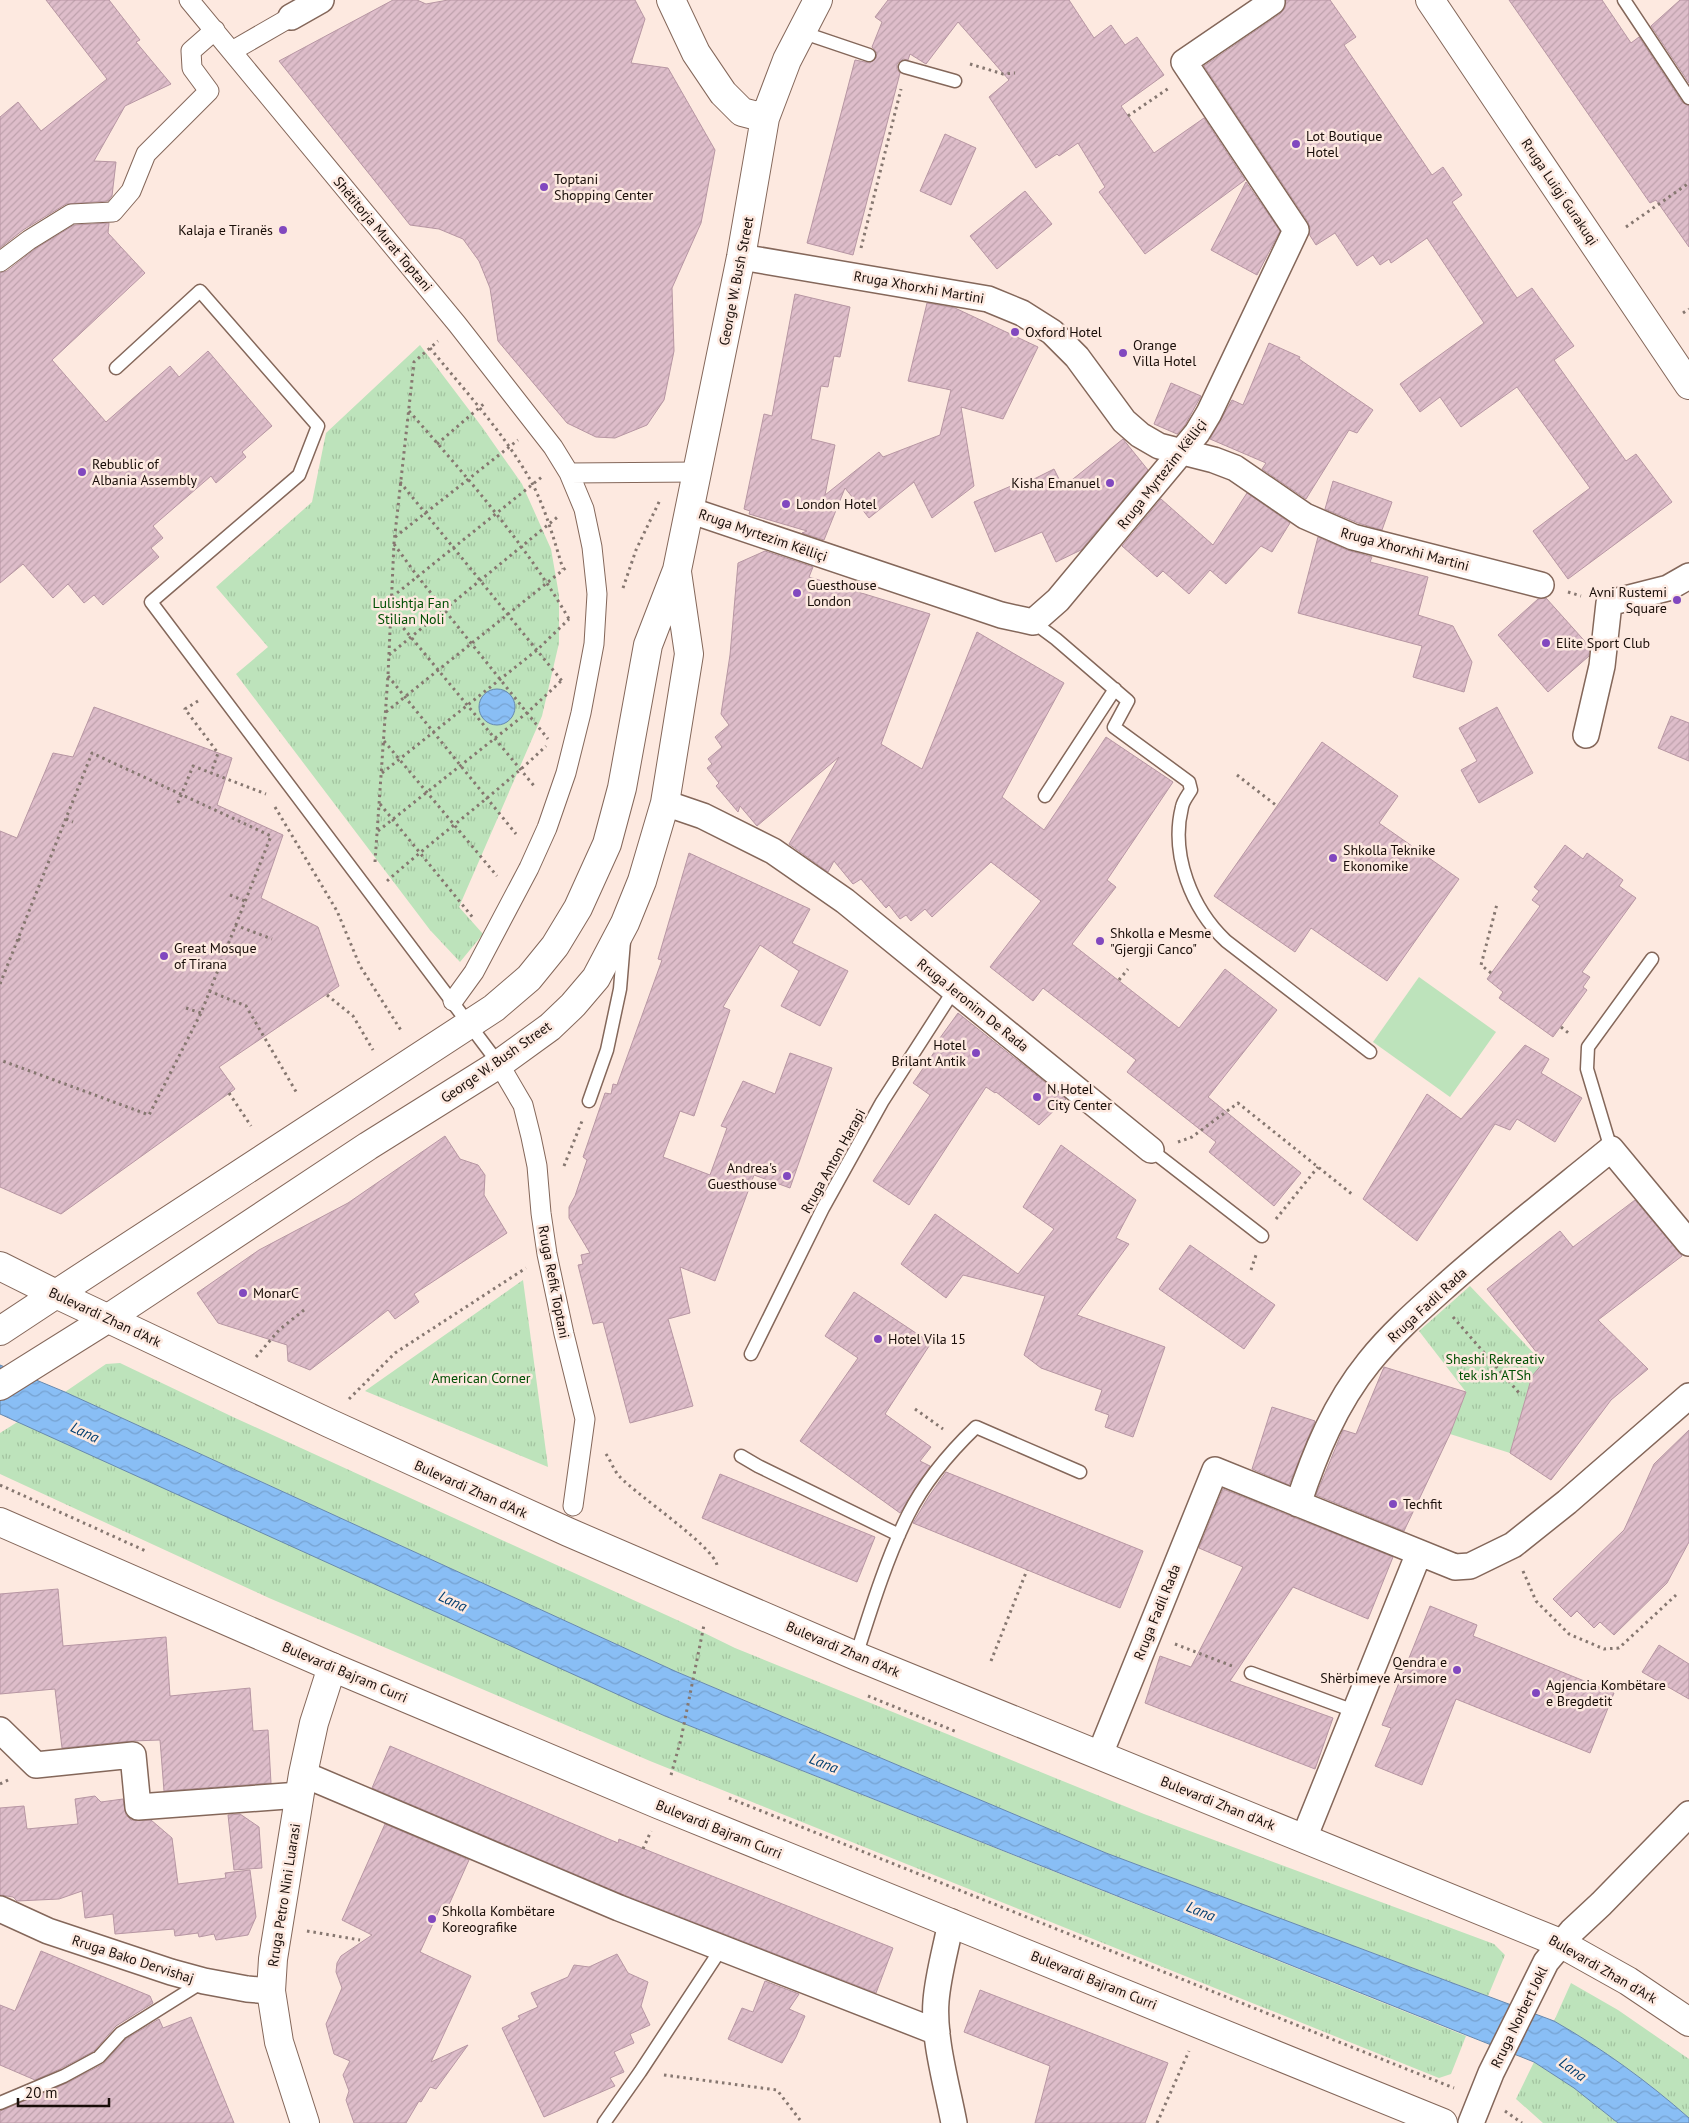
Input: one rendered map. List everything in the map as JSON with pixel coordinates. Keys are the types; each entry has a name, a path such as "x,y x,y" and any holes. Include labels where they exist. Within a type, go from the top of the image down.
{"main road":[{"path":"671,0 696,53 723,93 742,112 765,118"},
{"name":"George W. Bush Street","path":"6,1328 470,1025 513,992 542,963 570,923 589,886 606,844 622,788 648,644 677,570 741,257 765,118 787,60 818,0"},
{"name":"Rruga Luigj Gurakuqi","path":"1437,3 1689,385"},
{"name":"George W. Bush Street","path":"0,1386 107,1319 368,1146 499,1064 544,1031 573,1006 596,978 625,923 649,862 665,803 689,654 677,570"},
{"name":"Bulevardi Zhan d'Ark","path":"0,1266 107,1319 439,1475 568,1532 856,1656 1560,1943 1628,1981 1689,2022"},
{"name":"Bulevardi Bajram Curri","path":"0,1522 332,1666 660,1805 1443,2123"},
{"name":"Rruga Petro Nini Luarasi","path":"305,2123 279,2042 271,1991 273,1959 301,1784 314,1723 332,1666"}],"street":[{"name":"Shëtitorja Murat Toptani","path":"190,0 457,324 536,425 565,467 579,498 592,547 597,594 592,652 583,705 566,773 534,857 474,972 453,1002"},
{"path":"232,50 321,0"},
{"name":"Rruga Myrtezim Këlliçi","path":"689,510 992,612 1033,622 1058,600 1183,451 1209,413 1296,230 1184,62 1272,2"},
{"path":"0,262 29,240 71,214 114,212 131,190 146,154 209,91 192,68 191,51 215,30"},
{"name":"Rruga Xhorxhi Martini","path":"741,257 988,299 1022,313 1052,332 1077,357 1124,421 1140,436 1160,446 1183,451 1235,468 1305,516 1353,537 1541,585"},
{"path":"565,467 697,472"},
{"path":"1586,735 1602,666 1608,603 1668,588 1689,576"},
{"name":"Rruga Jeronim De Rada","path":"665,803 703,816 773,852 845,901 1151,1150"},
{"name":"Rruga Refik Toptani","path":"499,1064 522,1105 531,1136 537,1166 547,1254 585,1419 573,1506"},
{"path":"1611,1149 1689,1243"},
{"name":"Rruga Fadil Rada","path":"1298,1504 1314,1456 1340,1406 1369,1362 1434,1296 1478,1257 1611,1149"},
{"name":"Rruga Fadil Rada","path":"1100,1754 1215,1470 1454,1567 1470,1566 1512,1545 1567,1502 1689,1396"},
{"path":"1304,1838 1419,1553"},
{"path":"0,1730 36,1765 133,1755 138,1807 301,1784 937,2032"},
{"name":"Rruga Norbert Jokl","path":"1471,2123 1491,2073 1538,1976 1560,1943 1689,1814"},
{"name":"Rruga Bako Dervishaj","path":"0,1909 48,1932 141,1963 204,1981 247,1989 271,1991"},
{"path":"951,1922 938,1981 936,2003 937,2032 954,2123"}],"lane":[{"path":"1624,0 1689,98"},
{"path":"801,32 869,55"},
{"path":"908,68 955,81"},
{"path":"116,368 200,292 318,426 299,475 151,602 499,1064"},
{"path":"1033,622 1128,701 1114,727 1189,782 1191,790 1182,806 1179,832 1181,854 1185,877 1195,901 1213,928 1226,941 1370,1052"},
{"path":"1045,796 1115,689"},
{"path":"589,1102 607,1050 620,989 625,923"},
{"path":"1611,1149 1587,1069 1588,1047 1652,959"},
{"name":"Rruga Anton Harapi","path":"751,1354 823,1208 882,1102 954,990"},
{"name":"Rruga Jeronim De Rada","path":"1151,1150 1262,1236"},
{"path":"856,1656 874,1601 909,1513 935,1473 976,1427 1080,1472"},
{"path":"741,1456 899,1535"},
{"path":"1251,1673 1354,1711"},
{"path":"604,2123 721,1949"},
{"path":"0,2103 64,2076 99,2057 121,2032 204,1981"}],"path":[{"path":"855,276 901,89 908,68"},
{"path":"990,70 1003,74 1014,74"},
{"path":"1128,116 1169,87"},
{"path":"1626,227 1689,183"},
{"path":"1683,313 1689,309"},
{"path":"372,895 382,773 394,537 414,362 457,324"},
{"path":"430,348 510,447 532,484 549,524 564,570"},
{"path":"437,444 506,386"},
{"path":"408,410 469,480 522,547 592,652"},
{"path":"394,537 426,514 536,425"},
{"path":"392,598 532,484 565,467"},
{"path":"621,593 636,550 659,500 697,472"},
{"path":"400,482 507,615 583,705"},
{"path":"388,655 481,581 579,498"},
{"path":"372,895 418,853 488,798 551,742 418,577 394,543"},
{"path":"385,712 439,671 547,582"},
{"path":"1541,585 1608,603"},
{"path":"391,613 553,808"},
{"path":"382,773 537,650 569,619"},
{"path":"388,675 534,857"},
{"path":"377,831 528,712 562,680"},
{"path":"203,708 197,700 186,709 218,753 211,773"},
{"path":"383,741 514,896"},
{"path":"0,984 92,753 271,836 201,1013 149,1115 0,1060"},
{"path":"178,803 193,766 267,794 261,786"},
{"path":"1237,775 1277,806"},
{"path":"272,802 337,911 360,966 402,1032"},
{"path":"379,804 491,939"},
{"path":"66,819 73,822"},
{"path":"230,895 245,901"},
{"path":"1491,973 1481,965 1497,904"},
{"path":"235,925 272,939"},
{"path":"18,939 24,942"},
{"path":"1119,980 1128,969"},
{"path":"209,991 246,1006 298,1095"},
{"path":"327,995 353,1016 373,1050"},
{"path":"186,1008 201,1013"},
{"path":"1561,1027 1574,1037"},
{"path":"229,1093 251,1126"},
{"path":"560,1173 576,1140 589,1102"},
{"path":"1151,1150 1192,1137 1238,1103 1353,1195"},
{"path":"1262,1236 1318,1168"},
{"path":"344,1404 395,1353 547,1254"},
{"path":"1434,1296 1520,1394"},
{"path":"254,1358 279,1330 304,1310"},
{"path":"915,1409 934,1424"},
{"path":"619,1476 698,1541 716,1559 718,1572"},
{"path":"0,1485 155,1555"},
{"path":"1512,1545 1536,1601 1569,1634 1604,1649 1619,1648 1676,1595"},
{"path":"992,1661 1027,1570"},
{"path":"671,1775 681,1739 704,1625"},
{"path":"1148,1634 1251,1673"},
{"path":"662,1771 680,1779"},
{"path":"726,1797 1481,2098 1513,2115 1522,2123"},
{"path":"643,1849 652,1828"},
{"path":"314,1931 360,1940"},
{"path":"1157,2123 1189,2050"},
{"path":"640,2072 777,2090 800,2120"}],"green space":[{"name":"Lulishtja Fan Stilian Noli","path":"420,345 522,484 551,549 559,595 559,643 542,716 459,907 483,934 460,962 430,930 236,674 268,647 216,587 312,502 326,433"},
{"path":"1419,977 1496,1032 1450,1097 1373,1042"},
{"name":"American Corner","path":"523,1280 548,1467 365,1391"},
{"name":"Sheshi Rekreativ tek ish ATSh","path":"1470,1286 1543,1363 1532,1376 1510,1453 1450,1434 1466,1392 1419,1331"},
{"path":"120,1363 735,1648 1144,1814 1494,1944 1505,1955 1488,1996 1106,1853 677,1672 65,1392 106,1364"},
{"path":"19,1421 665,1716 1466,2036 1451,2074 1439,2078 650,1761 269,1598 0,1474 0,1433"},
{"path":"1571,1983 1618,2010 1689,2059 1689,2118 1624,2066 1554,2021"},
{"path":"1534,2062 1574,2088 1618,2123 1543,2123 1516,2099"}],"water":[{"path":"497,689 509,695 515,707 509,719 497,725 485,719 479,707 485,695"},
{"name":"Lana","path":"0,1365 65,1392 677,1672 1106,1853 1554,2021 1641,2078 1689,2118 1689,2123 1618,2123 1574,2088 1534,2062 665,1716 0,1414"}],"building":[{"path":"46,0 109,0 140,40 136,42 171,84 125,106 94,161 116,162 112,196 108,201 66,204 23,230 0,248 0,117 18,102 41,131 107,79"},
{"name":"Toptani Shopping Center","path":"393,0 417,0 426,4 448,0 635,0 645,19 631,63 668,68 715,150 701,223 672,288 674,351 664,400 647,425 615,438 596,437 567,423 498,341 490,288 479,261 463,239 439,229 410,225 279,61"},
{"path":"888,0 1069,0 1094,38 1111,25 1125,45 1137,37 1164,75 1121,106 1154,153 1204,118 1245,180 1145,254 1099,192 1105,187 1078,143 1036,168 989,97 1009,80 958,22 926,64 910,54 908,60 903,59 897,64 897,69 900,73 853,255 807,243 855,60 870,63 876,58 877,53 872,47 882,22 875,17"},
{"path":"1286,0 1330,0 1356,37 1344,45 1432,175 1443,167 1462,195 1452,202 1517,298 1532,288 1574,346 1554,360 1626,461 1636,454 1672,502 1568,579 1533,531 1590,488 1517,387 1461,427 1440,397 1420,412 1400,384 1484,323 1427,238 1391,263 1389,259 1380,265 1373,255 1357,266 1335,233 1316,245 1309,234 1308,222 1204,66 1280,14 1285,8"},
{"path":"1509,0 1602,0 1631,43 1639,37 1682,102 1689,106 1689,247 1656,200 1650,203"},
{"path":"1680,0 1689,0 1689,83 1651,26"},
{"path":"945,134 976,148 951,205 920,191"},
{"path":"1246,182 1280,231 1257,275 1211,250"},
{"path":"1025,191 1052,224 997,269 970,236"},
{"path":"109,223 108,233 145,273 52,360 106,422 170,366 179,377 208,351 272,426 242,452 246,457 216,483 211,476 153,526 163,538 151,548 159,557 103,605 94,595 84,603 68,584 53,598 23,564 0,583 0,273 7,271 35,249 74,225"},
{"path":"795,294 850,307 840,357 834,356 828,387 821,386 811,439 835,445 825,495 879,452 883,457 940,435 951,390 908,381 927,303 955,308 1038,347 1003,419 961,407 974,486 932,518 914,482 869,518 845,488 824,540 802,533 807,531 749,514 750,511 744,509 764,414 772,416"},
{"path":"1269,343 1300,357 1299,359 1373,410 1357,433 1349,430 1306,499 1262,469 1266,463 1210,439 1232,400 1243,405"},
{"path":"1171,383 1201,396 1185,425 1177,434 1154,424"},
{"path":"1123,439 1148,470 1081,550 1056,562 1042,532 995,552 974,502 1011,486 1012,490 1054,469 1063,487"},
{"path":"1333,481 1392,502 1382,530 1358,523 1325,509"},
{"path":"1247,493 1290,523 1272,552 1261,546 1226,584 1210,570 1189,594 1163,571 1157,577 1122,546 1161,499 1213,545"},
{"path":"1318,537 1347,550 1372,557 1370,562 1428,577 1418,615 1453,626 1472,662 1464,692 1413,677 1422,646 1298,613"},
{"path":"765,551 813,567 809,577 930,614 881,744 922,769 977,632 1064,683 1002,797 1044,830 1106,737 1173,782 1107,880 1116,887 1072,944 1179,1028 1225,969 1277,1010 1208,1097 1301,1173 1274,1206 1209,1152 1216,1142 1127,1072 1136,1060 1043,988 1033,1001 990,967 1041,901 991,862 932,917 925,909 911,921 906,915 900,919 889,905 886,908 861,879 853,884 834,861 828,872 789,844 839,757 757,826 740,806 738,812 716,786 719,783 707,768 712,764 708,759 722,747 715,737 729,725 721,714 730,655 738,563"},
{"name":"Elite Sport Club","path":"1546,598 1590,647 1589,656 1548,692 1498,635 1538,599"},
{"name":"Great Mosque of Tirana","path":"94,707 232,758 217,805 283,835 261,898 318,927 339,986 219,1067 235,1089 61,1214 0,1187 0,831 17,838 53,753 73,757"},
{"path":"1497,707 1533,773 1479,803 1461,770 1477,761 1459,728"},
{"path":"1671,716 1689,723 1689,761 1658,748"},
{"path":"1322,742 1398,796 1379,823 1459,879 1387,981 1311,928 1295,952 1214,896"},
{"path":"1565,845 1583,859 1587,853 1623,880 1619,886 1636,898 1582,972 1590,977 1583,987 1587,990 1553,1037 1499,998 1503,992 1487,979 1540,906 1532,900 1539,891 1534,887"},
{"path":"689,853 810,909 792,943 848,971 820,1026 781,1006 799,971 760,945 723,1007 730,1010 694,1116 680,1111 663,1157 710,1175 727,1128 721,1126 743,1081 775,1094 790,1053 832,1068 790,1188 754,1175 715,1281 680,1267 690,1313 668,1319 693,1406 630,1423 603,1322 593,1324 578,1265 583,1264 581,1255 590,1253 569,1218 569,1207 575,1196 587,1160 583,1157 605,1093 611,1094 613,1084 617,1085 662,960 658,959"},
{"path":"958,1013 1066,1099 1039,1125 996,1092 986,1087 909,1205 873,1181 930,1095 913,1083 935,1051 932,1049"},
{"path":"1525,1045 1549,1059 1541,1073 1582,1098 1555,1142 1517,1119 1510,1130 1495,1124 1417,1241 1363,1199 1427,1094 1461,1119"},
{"path":"445,1136 460,1159 478,1165 485,1175 484,1195 507,1233 414,1294 419,1302 395,1319 388,1310 310,1370 288,1361 287,1345 218,1323 197,1293 259,1250 348,1203"},
{"path":"1061,1145 1136,1200 1116,1238 1129,1244 1077,1315 1165,1347 1133,1437 1105,1427 1109,1415 1095,1410 1102,1390 1041,1368 1024,1355 1045,1296 963,1275 946,1298 901,1264 935,1214 1018,1274 1054,1229 1023,1207"},
{"path":"1635,1200 1682,1256 1598,1320 1648,1369 1611,1400 1551,1480 1510,1453 1532,1376 1544,1362 1487,1289 1560,1231 1573,1247"},
{"path":"1190,1245 1275,1305 1244,1349 1159,1289"},
{"path":"854,1292 931,1343 885,1414 931,1447 920,1461 930,1466 900,1513 800,1441 858,1358 825,1336"},
{"path":"1384,1367 1466,1392 1450,1434 1404,1531 1316,1495 1343,1430 1356,1434"},
{"path":"1272,1407 1315,1421 1289,1485 1252,1469"},
{"path":"1689,1430 1689,1542 1667,1583 1614,1635 1600,1622 1594,1628 1577,1611 1571,1617 1553,1599 1624,1530 1654,1464"},
{"path":"946,1472 1143,1551 1120,1608 913,1523"},
{"path":"720,1474 875,1537 857,1582 702,1518"},
{"path":"1223,1489 1393,1557 1368,1619 1293,1587 1230,1681 1333,1718 1315,1769 1145,1703 1160,1656 1191,1667 1243,1567 1199,1548"},
{"path":"58,1589 63,1646 166,1637 170,1696 250,1688 253,1731 268,1730 271,1783 164,1791 160,1740 62,1748 55,1689 0,1694 0,1594"},
{"path":"1430,1606 1477,1625 1473,1636 1614,1693 1590,1753 1456,1699 1422,1785 1375,1766 1391,1728 1382,1725"},
{"path":"1659,1645 1689,1664 1689,1699 1642,1672"},
{"path":"390,1746 618,1843 619,1839 893,1948 876,1993 624,1895 372,1788"},
{"path":"95,1796 101,1802 123,1799 126,1815 131,1820 151,1820 172,1838 178,1884 226,1878 225,1873 250,1870 256,1917 248,1935 216,1940 214,1934 199,1937 198,1933 175,1936 174,1929 115,1934 113,1914 85,1918 82,1891 59,1899 17,1901 13,1897 0,1895 0,1808 24,1806 27,1829 78,1824 75,1799"},
{"path":"240,1814 259,1827 262,1868 234,1870 228,1815"},
{"path":"385,1824 469,1860 447,1909 441,1906 420,1952 471,1976 431,2062 468,2045 436,2089 430,2087 406,2123 354,2123 346,2100 349,2091 343,2075 350,2061 334,2054 326,2024 342,1988 336,1972 337,1963 341,1956 372,1935 342,1920"},
{"path":"41,1951 150,1996 153,2003 116,2026 94,2051 35,2080 0,2065 0,2005 15,2011"},
{"path":"617,1954 628,1973 648,1982 641,2006 650,2025 630,2034 634,2043 614,2052 624,2072 610,2078 615,2086 544,2117 502,2028 520,2019 518,2016 538,2007 531,1993 568,1977 574,1965 589,1967"},
{"path":"765,1981 799,1994 789,2009 805,2016 782,2063 728,2039 742,2008 753,2012"},
{"path":"980,1990 1168,2063 1145,2123 1035,2123 1050,2066 964,2032"},
{"path":"191,2017 234,2123 0,2123 0,2111 67,2083 103,2064 126,2039 159,2019 163,2028"}],"place":[{"name":"Lot Boutique Hotel","path":"1296,144"},
{"name":"Toptani Shopping Center","path":"544,187"},
{"name":"Kalaja e Tiranës","path":"283,230"},
{"name":"Oxford Hotel","path":"1015,332"},
{"name":"Orange Villa Hotel","path":"1123,353"},
{"name":"Rebublic of Albania Assembly","path":"82,472"},
{"name":"Kisha Emanuel","path":"1110,483"},
{"name":"London Hotel","path":"786,504"},
{"name":"Guesthouse London","path":"797,593"},
{"name":"Avni Rustemi Square","path":"1677,600"},
{"name":"Elite Sport Club","path":"1546,643"},
{"name":"Shkolla Teknike Ekonomike","path":"1333,858"},
{"name":"Shkolla e Mesme \"Gjergji Canco\"","path":"1100,941"},
{"name":"Great Mosque of Tirana","path":"164,956"},
{"name":"Hotel Brilant Antik","path":"976,1053"},
{"name":"N Hotel City Center","path":"1037,1097"},
{"name":"Andrea's Guesthouse","path":"787,1176"},
{"name":"MonarC","path":"243,1293"},
{"name":"Hotel Vila 15","path":"878,1339"},
{"name":"Techfit","path":"1393,1504"},
{"name":"Qendra e Shërbimeve Arsimore","path":"1457,1670"},
{"name":"Agjencia Kombëtare e Bregdetit","path":"1536,1693"},
{"name":"Shkolla Kombëtare Koreografike","path":"432,1919"}]}
